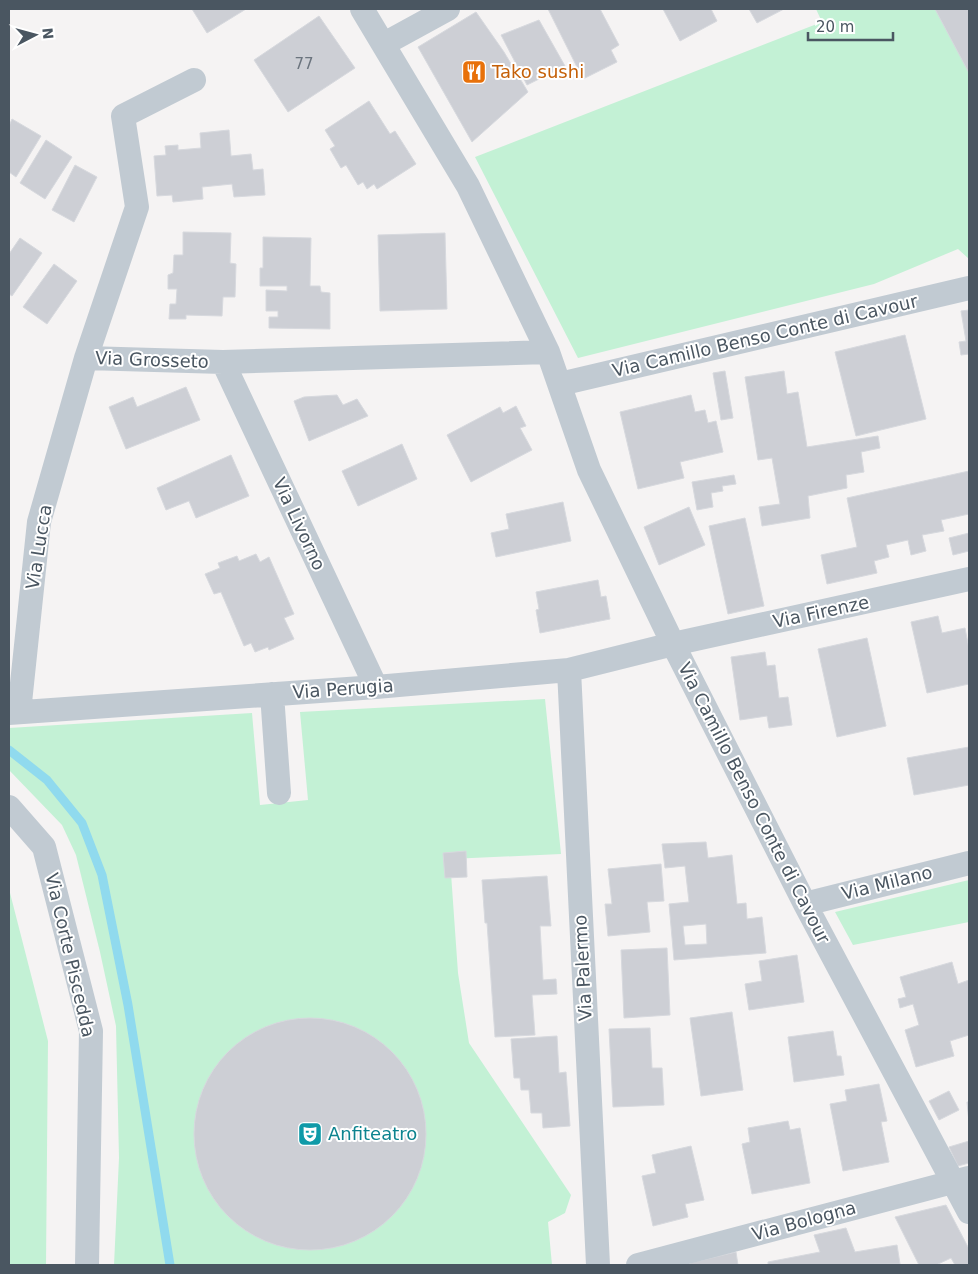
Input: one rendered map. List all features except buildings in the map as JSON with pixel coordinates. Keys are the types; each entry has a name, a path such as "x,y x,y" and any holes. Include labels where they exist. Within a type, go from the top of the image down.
{"street":[{"name":"Via Camillo Benso Conte di Cavour","path":"362,9 468,186 548,352 588,470 805,904 962,1179 969,1212"},
{"path":"384,44 448,9"},
{"name":"Via Grosseto","path":"194,80 124,116 137,207 86,358 223,362 548,352"},
{"name":"Via Camillo Benso Conte di Cavour","path":"560,384 969,288"},
{"name":"Via Lucca","path":"14,712 39,522 86,358"},
{"name":"Via Livorno","path":"223,362 376,687"},
{"name":"Via Firenze","path":"674,644 969,579"},
{"name":"Via Perugia","path":"14,712 376,687 568,670 674,644"},
{"name":"Via Palermo","path":"568,670 598,1265"},
{"path":"272,694 279,793"},
{"name":"Via Corte Piscedda","path":"9,807 44,847 91,1031 87,1265"},
{"name":"Via Milano","path":"805,904 969,863"},
{"name":"Via Bologna","path":"638,1265 962,1179"}],"green space":[{"path":"816,9 969,9 969,259 958,249 874,284 578,358 475,157 822,22"},
{"path":"545,699 561,854 450,859 458,973 469,1043 571,1195 565,1213 548,1222 552,1265 114,1265 119,1158 116,1026 76,855 62,825 9,770 9,728 252,713 260,805 308,800 300,712"},
{"path":"969,880 969,922 853,945 835,912"},
{"path":"9,889 48,1041 46,1265 9,1265"}],"waterway":[{"path":"9,750 47,780 82,823 102,875 128,1005 170,1265"}],"place":[{"name":"Tako sushi","path":"474,72"},
{"name":"Anfiteatro","path":"310,1134"}]}
